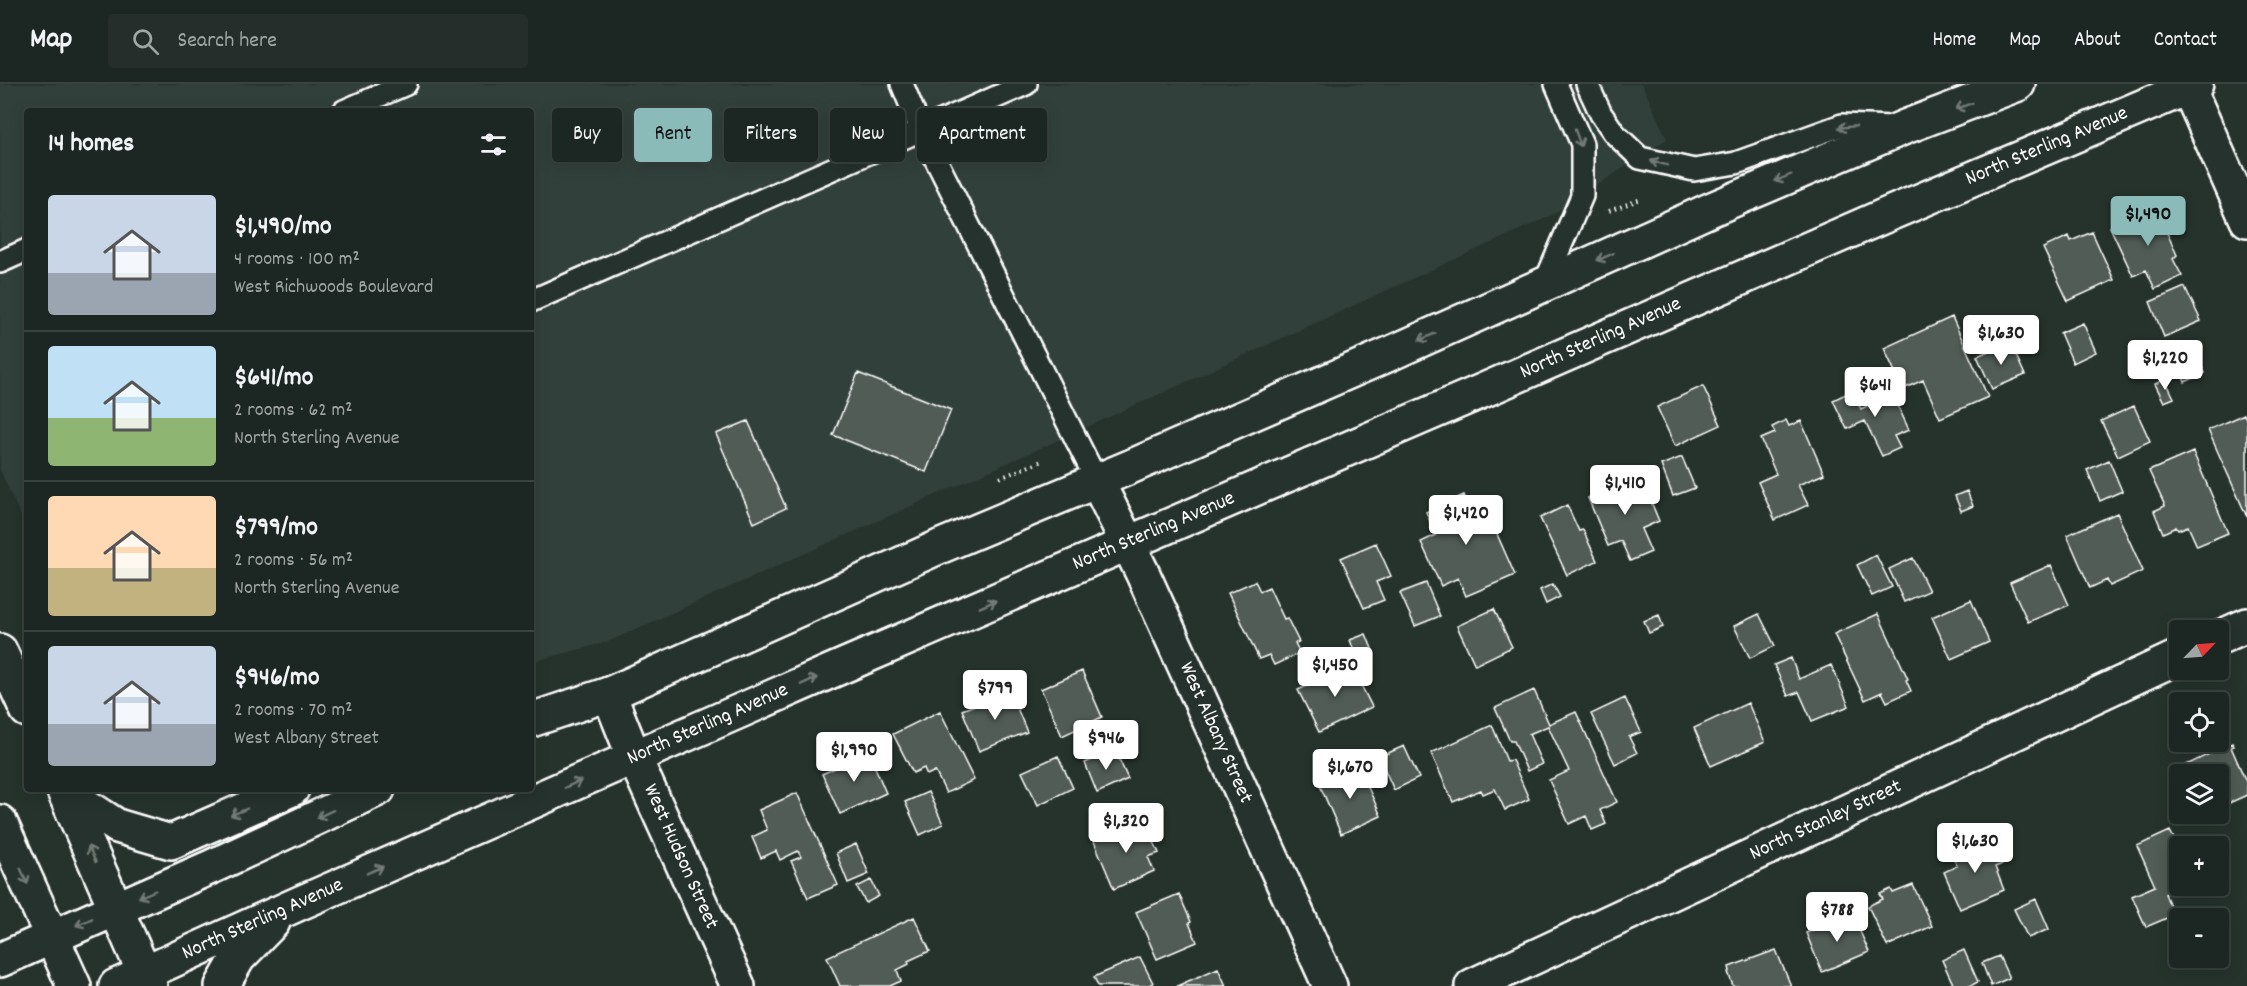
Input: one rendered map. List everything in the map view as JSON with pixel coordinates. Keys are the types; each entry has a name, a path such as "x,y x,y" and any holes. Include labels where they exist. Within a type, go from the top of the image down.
{"main road":[{"path":"534,719 609,694 939,547 1097,481 1544,285 1712,209 1905,127 2018,84"},
{"path":"2190,85 2247,220"},
{"name":"North Sterling Avenue","path":"137,982 283,911 634,757 2190,85"},
{"name":"West Albany Street","path":"1097,481 1128,543 1330,986"},
{"path":"2229,633 2247,625"},
{"path":"0,651 24,703"},
{"name":"North Stanley Street","path":"1472,986 2169,661"},
{"name":"West Hudson Street","path":"609,694 634,757 738,986"},
{"path":"65,792 117,907 137,982"},
{"path":"67,792 117,826 171,842 285,792"},
{"path":"0,960 211,867 372,792"},
{"path":"0,822 74,986"},
{"path":"222,986 238,958 283,911"}],"lane":[{"path":"351,108 406,84"},
{"path":"902,84 917,120"},
{"path":"971,108 1026,84"},
{"path":"1544,285 1582,196 1582,144 1556,84"},
{"path":"1587,84 1601,114 1615,134 1640,158 1694,170 1736,164 1842,125 1905,127"},
{"path":"534,300 917,132"},
{"path":"937,162 1071,434 1097,481"},
{"path":"0,262 24,251"}],"path":[{"path":"1602,214 1643,198"},
{"path":"1000,478 1044,460"}],"shaded area":[{"path":"0,84 1642,84 1667,139 1552,215 1072,434 607,642 534,661 534,108 24,108 24,523 0,470"}],"building":[{"path":"2155,206 2177,255 2173,259 2182,276 2155,289 2146,270 2133,276 2110,227"},
{"path":"2092,232 2114,280 2068,301 2043,248 2069,236 2071,241"},
{"path":"2185,287 2201,321 2164,337 2150,302"},
{"path":"1952,317 1988,397 1940,418 1923,380 1903,389 1884,348"},
{"path":"2083,323 2096,352 2073,363 2060,333"},
{"path":"2010,342 2025,375 1992,389 1977,356"},
{"path":"2200,363 2205,373 2185,382 2181,372"},
{"path":"858,373 951,410 926,472 833,435"},
{"path":"2165,379 2174,398 2164,402 2155,384"},
{"path":"1888,384 1909,430 1894,436 1900,448 1882,456 1865,421 1847,429 1833,400 1852,391 1861,409 1877,401 1873,391"},
{"path":"1703,386 1721,425 1675,446 1657,407"},
{"path":"2134,406 2150,441 2118,456 2101,421"},
{"path":"2244,414 2247,421 2247,517 2208,430"},
{"path":"1786,420 1789,426 1801,421 1824,474 1798,485 1808,505 1775,520 1758,482 1776,474 1761,439 1775,433 1772,427"},
{"path":"748,421 786,508 754,523 716,434"},
{"path":"2193,452 2228,533 2197,546 2188,526 2178,530 2176,527 2163,533 2154,511 2165,506 2149,471"},
{"path":"1682,457 1695,488 1673,496 1661,465"},
{"path":"2109,460 2122,491 2100,501 2087,470"},
{"path":"1640,475 1659,521 1641,529 1651,552 1630,561 1621,541 1608,546 1588,498"},
{"path":"1967,491 1973,506 1961,511 1955,496"},
{"path":"1464,495 1468,504 1481,498 1515,575 1466,596 1458,578 1441,586 1421,542 1436,535 1426,512"},
{"path":"1567,505 1579,531 1583,530 1597,561 1567,575 1540,518"},
{"path":"2117,513 2143,571 2110,586 2107,580 2090,588 2067,535"},
{"path":"1376,543 1391,576 1376,582 1384,600 1364,608 1341,558"},
{"path":"1876,555 1892,587 1872,596 1857,565"},
{"path":"1913,558 1929,591 1904,602 1889,569"},
{"path":"2051,565 2069,605 2028,622 2010,583"},
{"path":"1255,581 1260,591 1269,587 1284,619 1287,618 1299,642 1295,643 1300,653 1274,665 1269,655 1259,659 1228,593"},
{"path":"1426,583 1440,616 1415,626 1400,593"},
{"path":"1553,584 1560,597 1546,604 1540,590"},
{"path":"1971,600 1989,642 1951,659 1932,617"},
{"path":"1494,609 1512,647 1475,665 1457,626"},
{"path":"1759,614 1775,646 1750,658 1734,626"},
{"path":"1878,614 1908,679 1906,680 1911,691 1887,702 1882,692 1865,700 1834,634"},
{"path":"1659,615 1663,627 1649,633 1644,621"},
{"path":"1366,634 1373,651 1357,658 1350,640"},
{"path":"1791,658 1799,679 1831,665 1849,706 1812,721 1799,692 1788,696 1774,665"},
{"path":"1351,665 1372,707 1319,732 1298,690"},
{"path":"1082,671 1102,717 1062,736 1041,689"},
{"path":"1534,690 1549,724 1576,712 1617,802 1600,810 1606,824 1592,830 1586,816 1569,824 1549,780 1569,771 1548,726 1529,734 1542,764 1527,771 1514,741 1510,741 1495,708"},
{"path":"1010,691 1027,732 979,751 962,710"},
{"path":"1625,698 1641,732 1629,737 1637,753 1615,764 1591,714"},
{"path":"1748,703 1765,742 1711,766 1694,728"},
{"path":"940,711 974,780 946,793 935,771 927,775 924,768 913,773 893,734"},
{"path":"1492,725 1507,761 1512,760 1529,799 1505,810 1495,789 1483,794 1481,790 1453,802 1431,753"},
{"path":"2232,743 2234,746 2231,747 2247,784 2247,795 2229,803 2229,764 2188,764 2213,752 2229,752 2229,744"},
{"path":"1404,746 1419,778 1394,790 1379,757"},
{"path":"1115,750 1128,779 1097,793 1085,763"},
{"path":"869,753 886,793 840,814 822,774"},
{"path":"1058,756 1073,788 1038,805 1022,772"},
{"path":"1358,765 1381,816 1341,834 1319,783"},
{"path":"928,792 943,824 920,835 905,802"},
{"path":"797,793 838,885 808,898 791,861 801,857 798,851 780,860 776,851 761,858 752,837 767,830 759,810"},
{"path":"1132,821 1139,837 1150,833 1159,853 1148,857 1154,871 1114,889 1093,839"},
{"path":"2170,831 2173,836 2169,836 2169,892 2165,894 2171,908 2169,908 2169,917 2146,927 2132,896 2155,886 2137,846"},
{"path":"1988,840 1991,849 1996,847 2002,864 1995,867 2004,890 1960,909 1944,872 1957,866 1952,855"},
{"path":"856,844 869,874 848,883 836,853"},
{"path":"871,880 879,896 866,903 857,887"},
{"path":"1913,885 1932,926 1887,946 1868,906 1883,899 1880,894 1891,889 1893,893"},
{"path":"1179,894 1197,942 1157,959 1136,912"},
{"path":"2036,899 2049,929 2028,938 2014,909"},
{"path":"1852,913 1869,952 1822,972 1806,933"},
{"path":"914,917 930,951 908,961 909,964 897,970 901,981 890,986 840,986 827,957"},
{"path":"1776,950 1791,986 1733,986 1728,972 1729,967"},
{"path":"1964,950 1978,982 1970,986 1954,986 1942,960"},
{"path":"1999,956 2009,978 1991,986 1982,963"},
{"path":"1140,957 1153,983 1147,986 1098,986 1094,977"},
{"path":"1218,968 1226,986 1177,986"}]}
